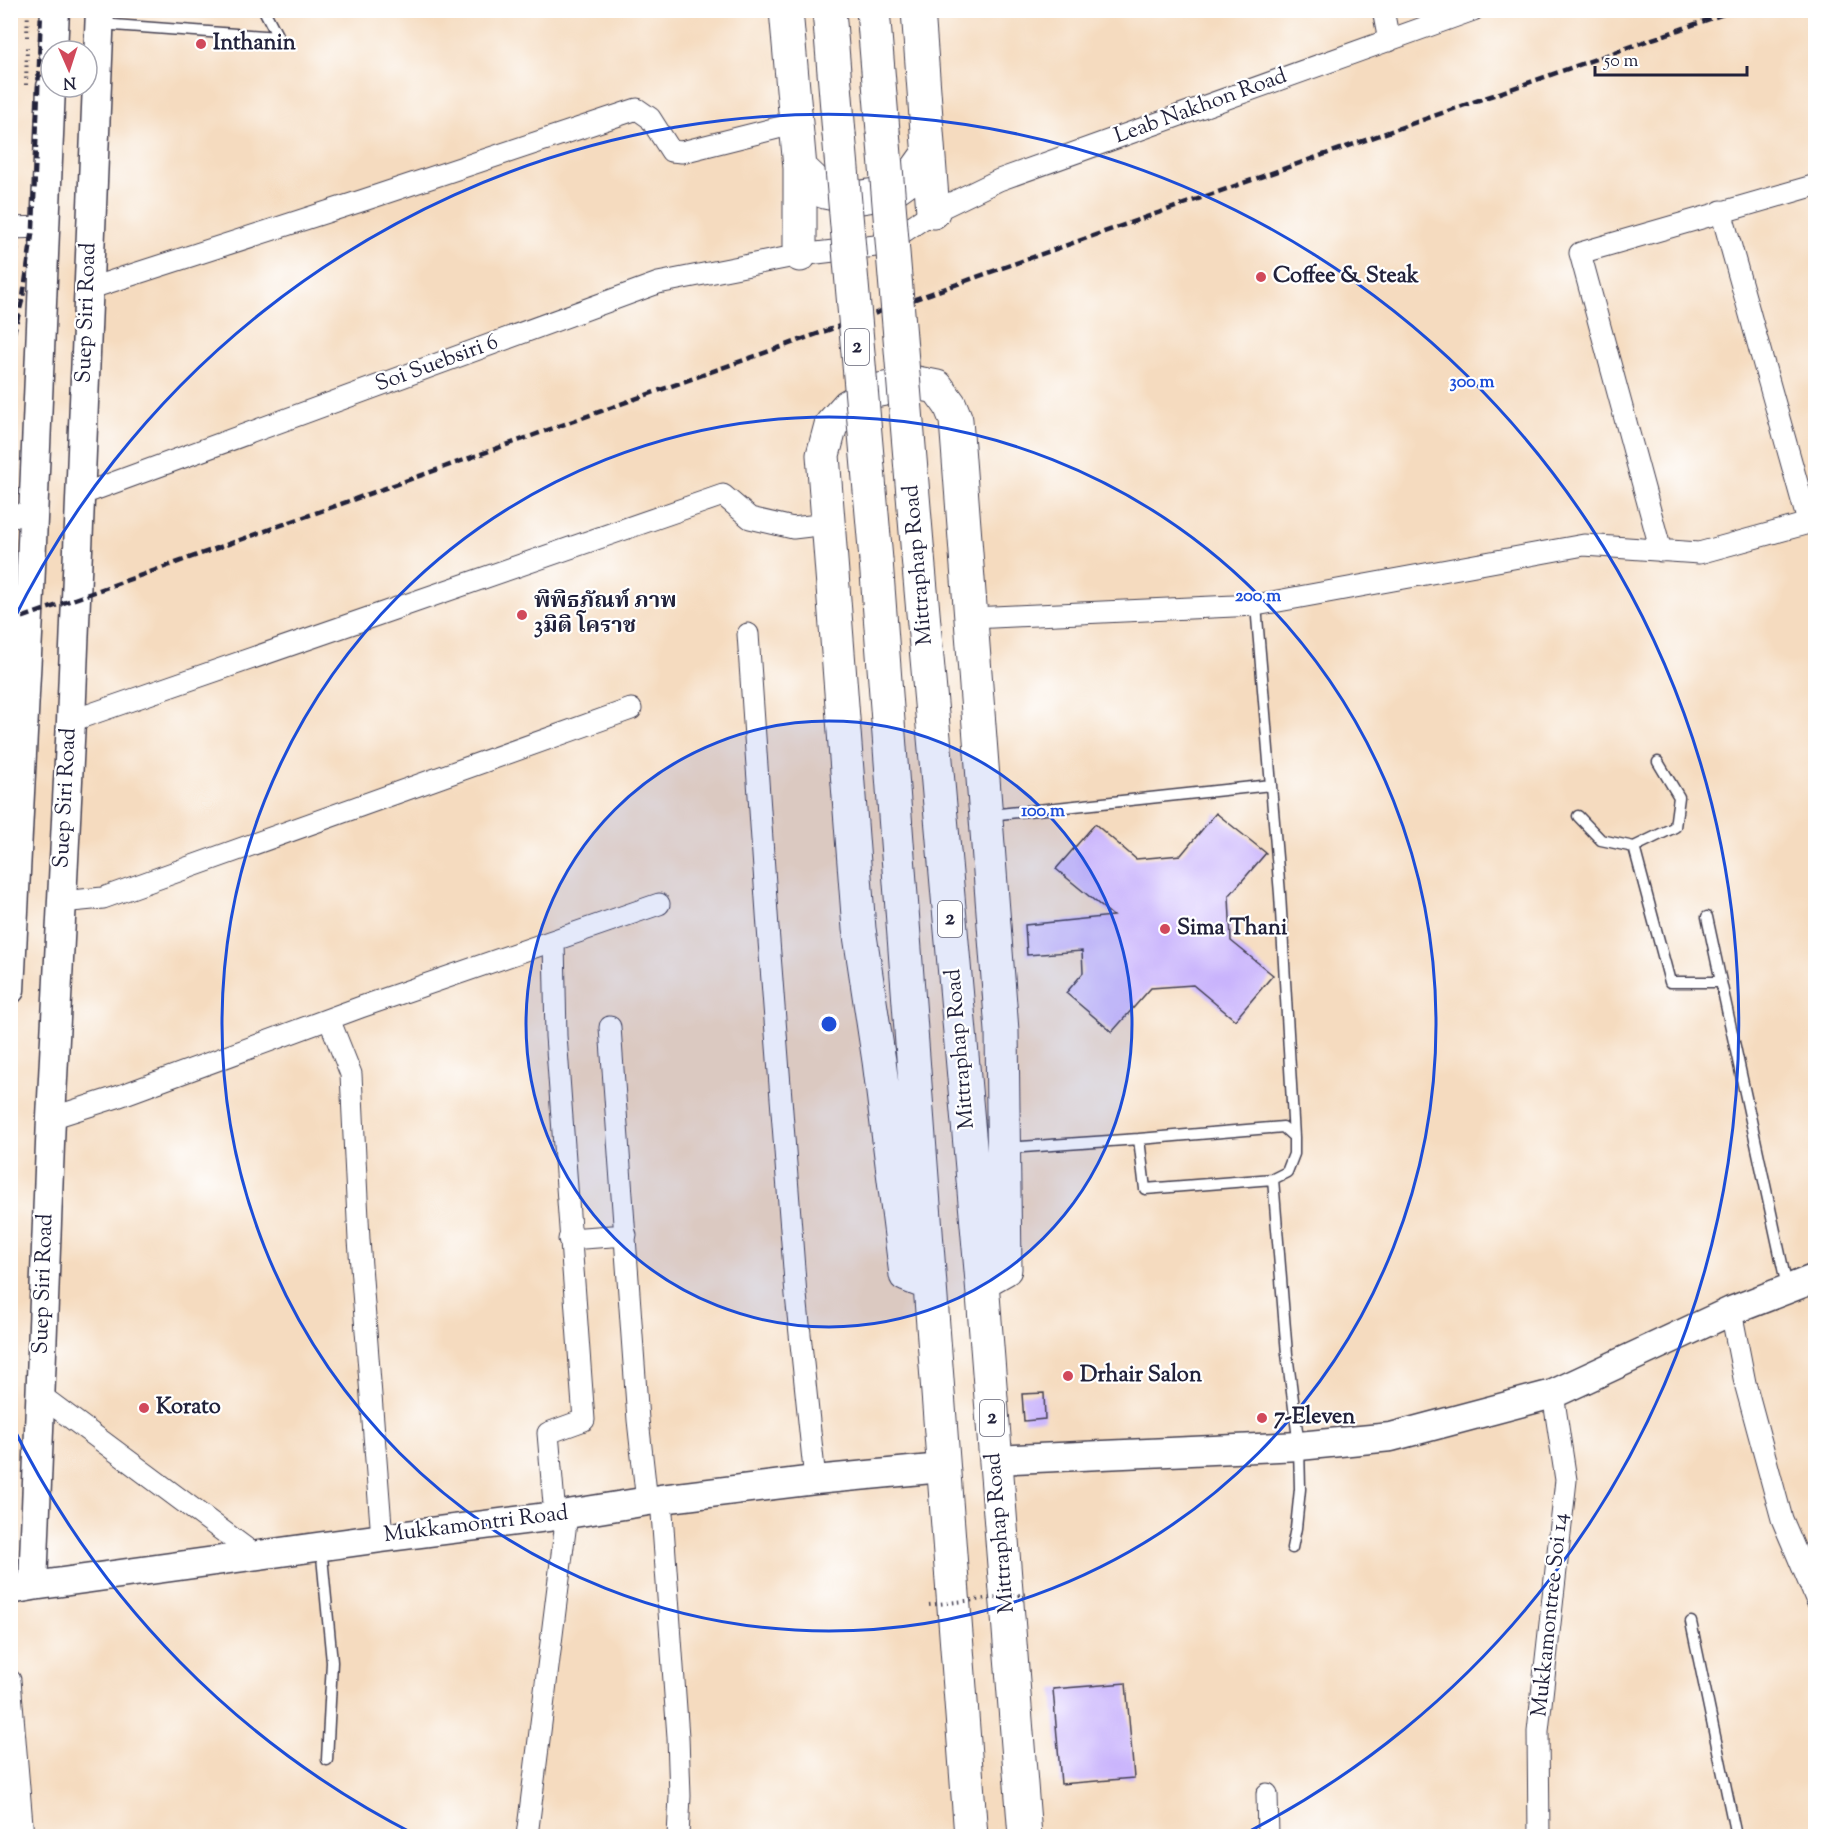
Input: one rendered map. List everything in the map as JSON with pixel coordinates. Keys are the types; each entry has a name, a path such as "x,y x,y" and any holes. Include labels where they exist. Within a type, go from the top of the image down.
{"highway":[{"path":"786,10 800,168 800,255"},
{"name":"Mittraphap Road","path":"829,10 876,560 971,1836"},
{"name":"Mittraphap Road","path":"873,10 982,1282 1025,1836"},
{"path":"918,10 933,212"},
{"path":"800,168 825,192 855,198 888,193 913,175 928,154"},
{"path":"929,1284 906,1275 879,1061 859,929 823,455 831,425 848,406 874,391 917,383 937,387 950,405 956,420 987,815 1002,1031 1005,1269 982,1282"}],"street":[{"path":"54,39 55,10"},
{"path":"1383,10 1389,40"},
{"name":"Leab Nakhon Road","path":"800,255 884,245 933,212 999,180 1468,11"},
{"name":"Suep Siri Road","path":"22,1588 40,1395 100,17"},
{"name":"Suep Siri Road","path":"10,990 22,514 45,227 50,99"},
{"path":"88,289 637,109 650,118 671,152 682,152 797,123"},
{"path":"1661,551 1580,253 1815,185"},
{"path":"972,618 1256,605 1584,545 1699,553 1812,521 1721,211"},
{"path":"10,228 45,227"},
{"name":"Soi Suebsiri 6","path":"80,495 658,283 800,255"},
{"path":"22,514 62,503 80,495"},
{"path":"71,721 723,495 750,518 793,528 827,524"},
{"path":"748,634 796,1295 815,1480"},
{"path":"12,901 61,902 103,898 631,709"},
{"path":"51,1118 117,1098 329,1019 659,904"},
{"path":"528,1836 561,1515 548,1433 584,1420 569,1239 556,1035 554,942"},
{"path":"329,1019 351,1074 359,1240 382,1538"},
{"path":"610,1027 638,1420 654,1500 678,1737 680,1796 678,1836"},
{"path":"569,1239 626,1235"},
{"path":"995,1460 1299,1446 1391,1437 1553,1394 1731,1311 1815,1278"},
{"path":"1731,1311 1745,1383 1782,1519 1815,1599"},
{"name":"Mukkamontree Soi 14","path":"1539,1836 1538,1731 1566,1480 1553,1394"},
{"path":"40,1395 255,1555"},
{"name":"Mukkamontri Road","path":"22,1588 561,1515 654,1500 815,1480 942,1468"},
{"path":"10,1680 23,1836"},
{"path":"1267,1794 1268,1836"}],"lane":[{"path":"100,17 278,37 264,10"},
{"path":"1139,1139 1145,1189 1273,1179 1287,1172 1293,1154 1294,1137 1280,894 1256,605"},
{"path":"1578,816 1601,840 1634,847 1675,827 1679,796 1658,762"},
{"path":"987,815 1270,785"},
{"path":"1634,847 1670,982 1721,981"},
{"path":"1707,917 1788,1290"},
{"path":"1004,1148 1283,1127 1294,1137"},
{"path":"1273,1179 1287,1354 1299,1446 1300,1489 1292,1548"},
{"path":"321,1546 332,1662 327,1760"},
{"path":"1691,1622 1736,1836"}],"path":[{"path":"929,1605 1030,1594"}],"building":[{"name":"Sima Thani","path":"1216,813 1266,853 1229,896 1231,941 1273,975 1235,1020 1193,985 1151,988 1112,1032 1066,993 1083,973 1082,951 1027,955 1025,925 1113,916 1056,869 1095,824 1136,859 1181,855"},
{"path":"1044,1393 1045,1419 1024,1421 1022,1394"},
{"path":"1126,1683 1134,1778 1061,1784 1053,1689"}],"railway":[{"path":"10,348 23,297 33,228 41,10"},
{"path":"10,622 1033,257 1735,10"}],"place":[{"name":"Inthanin","path":"201,44"},
{"name":"Coffee & Steak","path":"1261,277"},
{"name":"พิพิธภัณท์ ภาพ 3มิติ โคราช","path":"522,615"},
{"name":"Sima Thani","path":"1165,929"},
{"name":"Drhair Salon","path":"1068,1376"},
{"name":"Korato","path":"144,1408"},
{"name":"7-Eleven","path":"1262,1418"}]}
